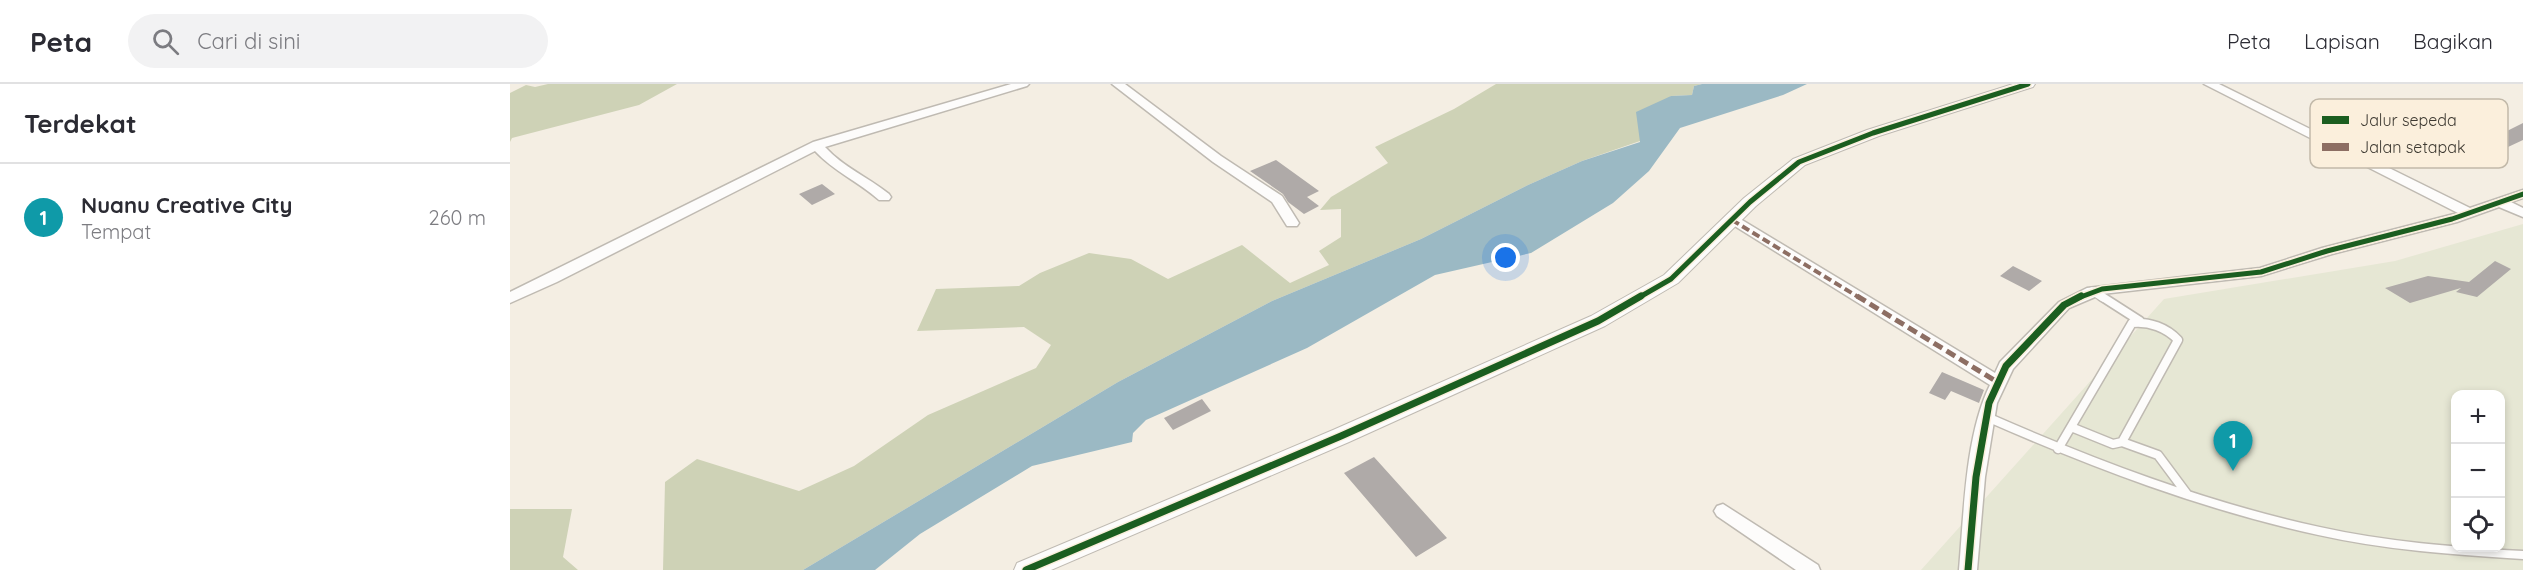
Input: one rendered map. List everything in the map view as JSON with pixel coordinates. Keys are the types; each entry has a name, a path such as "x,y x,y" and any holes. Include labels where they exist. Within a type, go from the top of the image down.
{"street":[{"path":"510,298 817,145 1023,84"},
{"path":"1118,84 1217,159 1276,199 1292,223"},
{"path":"1026,570 1341,436 1598,321 1671,279 1732,220 1799,162 1874,133 2028,84"},
{"path":"2210,84 2310,134"},
{"path":"817,145 832,162 868,183 884,197"},
{"path":"2379,168 2469,213"},
{"path":"1968,570 1976,477 1989,403 2007,366 2064,305 2092,291 2261,272 2327,251 2469,213 2523,194"},
{"path":"2502,203 2523,213"},
{"path":"1732,220 1999,384"},
{"path":"1723,511 1811,570"}],"lane":[{"path":"2092,291 2140,321 2174,334 2178,340 2122,442"},
{"path":"2058,449 2132,323 2140,321"},
{"path":"1987,417 2058,449 2188,495 2320,531 2457,552 2523,555"},
{"path":"2071,427 2113,444 2122,442 2158,455 2188,495"}],"green space":[{"path":"548,84 677,84 639,105 512,138 510,142 510,93 526,85 535,87"},
{"path":"1496,84 1702,84 1694,86 1692,95 1671,96 1640,141 1582,161 1528,185 1421,239 1272,301 1118,382 803,570 663,570 665,482 697,459 799,491 854,466 928,415 1036,368 1051,345 1024,327 917,331 936,289 1019,286 1040,273 1089,253 1131,259 1168,279 1242,245 1290,283 1329,265 1319,251 1341,237 1341,209 1320,210 1331,197 1388,163 1375,147 1454,109"},
{"path":"2523,224 2523,570 1921,570 2164,299 2395,261"},
{"path":"510,509 572,509 563,557 578,570 510,570"}],"water":[{"path":"1702,84 1807,84 1783,95 1680,128 1649,171 1613,203 1531,253 1435,275 1307,348 1146,420 1133,433 1132,442 1032,466 920,534 875,570 803,570 1118,382 1272,301 1421,239 1528,185 1582,161 1640,142 1636,112 1671,96 1692,95 1694,86"}],"building":[{"path":"2523,123 2523,140 2508,147 2508,130"},
{"path":"1276,160 1319,191 1307,197 1319,206 1304,214 1288,202 1283,194 1250,171"},
{"path":"822,184 835,194 812,205 799,194"},
{"path":"2495,261 2511,269 2477,297 2456,292 2461,288 2410,303 2385,288 2428,276 2469,282"},
{"path":"2013,266 2042,281 2029,291 2000,276"},
{"path":"1942,372 1984,390 1979,403 1951,391 1945,400 1929,393"},
{"path":"1202,399 1211,411 1173,430 1164,418"},
{"path":"1374,457 1447,538 1416,557 1344,473"}],"marked path":[{"path":"1732,220 1999,383"}],"cycle path":[{"path":"1026,570 1341,436 1598,321 1671,279 1750,202 1799,162 1873,133 2028,84"},
{"path":"1968,570 1976,477 1989,403 2006,366 2064,305 2092,291 2102,289 2261,272 2327,251 2452,219 2523,194"}],"place":[{"name":"Nuanu Creative City","path":"2233,471"}]}
